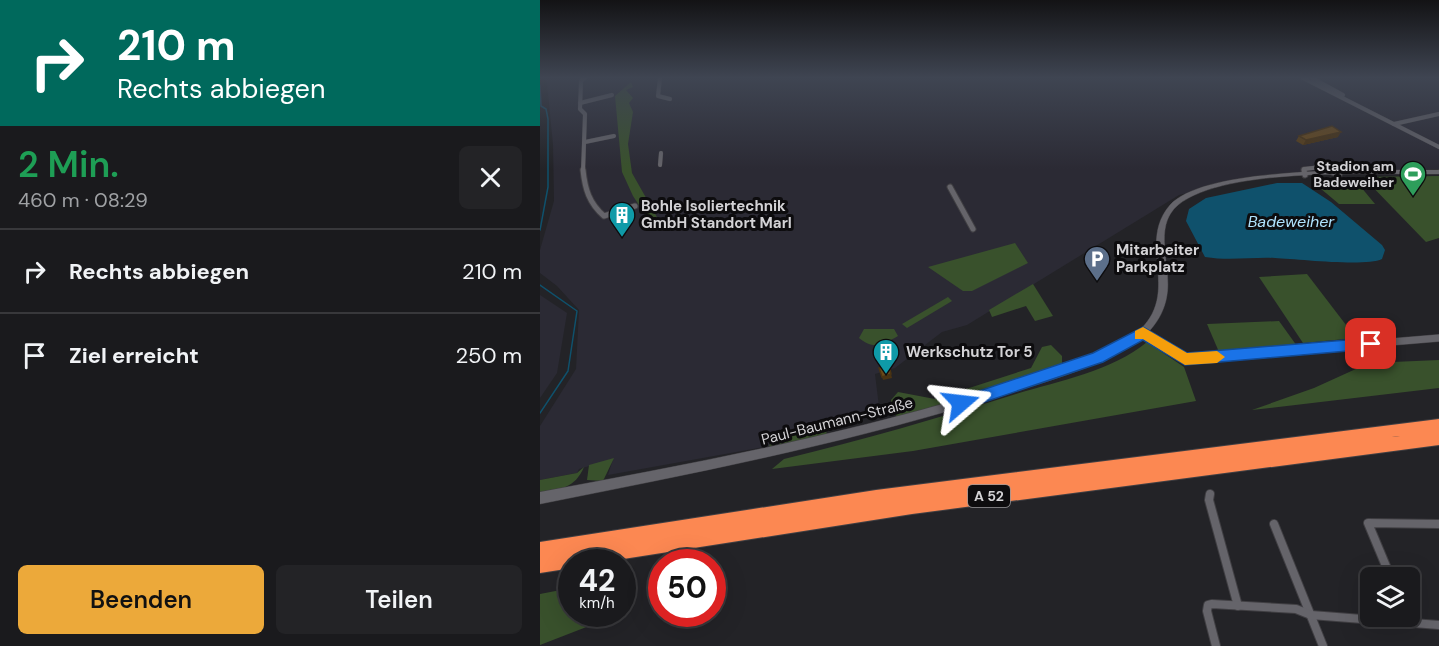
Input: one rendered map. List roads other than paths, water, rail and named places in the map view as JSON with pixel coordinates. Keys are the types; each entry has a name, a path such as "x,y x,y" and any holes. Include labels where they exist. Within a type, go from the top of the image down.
{"highway":[{"name":"A 52","path":"540,550 891,495 1439,426"},
{"name":"A 52","path":"540,564 912,506 1439,438"}],"main road":[{"name":"Paul-Baumann-Straße","path":"540,498 780,452 890,425 1090,361 1120,348 1143,333 1155,318 1163,301 1165,280 1161,231 1165,217 1173,205 1207,188 1308,171 1337,174 1439,172"}],"street":[{"path":"580,108 585,114 583,182 592,205 604,216 635,206"},
{"path":"1364,108 1439,146"},
{"path":"1394,124 1439,114"},
{"path":"585,142 614,136"},
{"path":"660,165 661,153"},
{"path":"950,187 973,229"},
{"path":"1143,333 1185,359 1439,338"},
{"path":"1210,494 1209,500 1238,606"},
{"path":"1386,567 1368,523 1439,524"},
{"path":"1274,524 1323,646"},
{"path":"1216,646 1208,605 1296,609 1311,615 1360,617"},
{"path":"1420,621 1439,625"}],"water":[{"name":"Badeweiher","path":"1277,183 1302,183 1331,202 1382,245 1385,250 1382,259 1347,262 1205,257 1186,221 1189,209 1206,198"}],"waterway":[{"path":"540,230 548,187 548,119 545,108"},
{"path":"540,285 577,311 568,371 540,413"}],"place":[{"name":"Stadion am Badeweiher","path":"1413,197"},
{"name":"Bohle Isoliertechnik GmbH Standort Marl","path":"622,238"},
{"name":"Mitarbeiter Parkplatz","path":"1097,282"},
{"name":"Werkschutz Tor 5","path":"886,375"}]}
